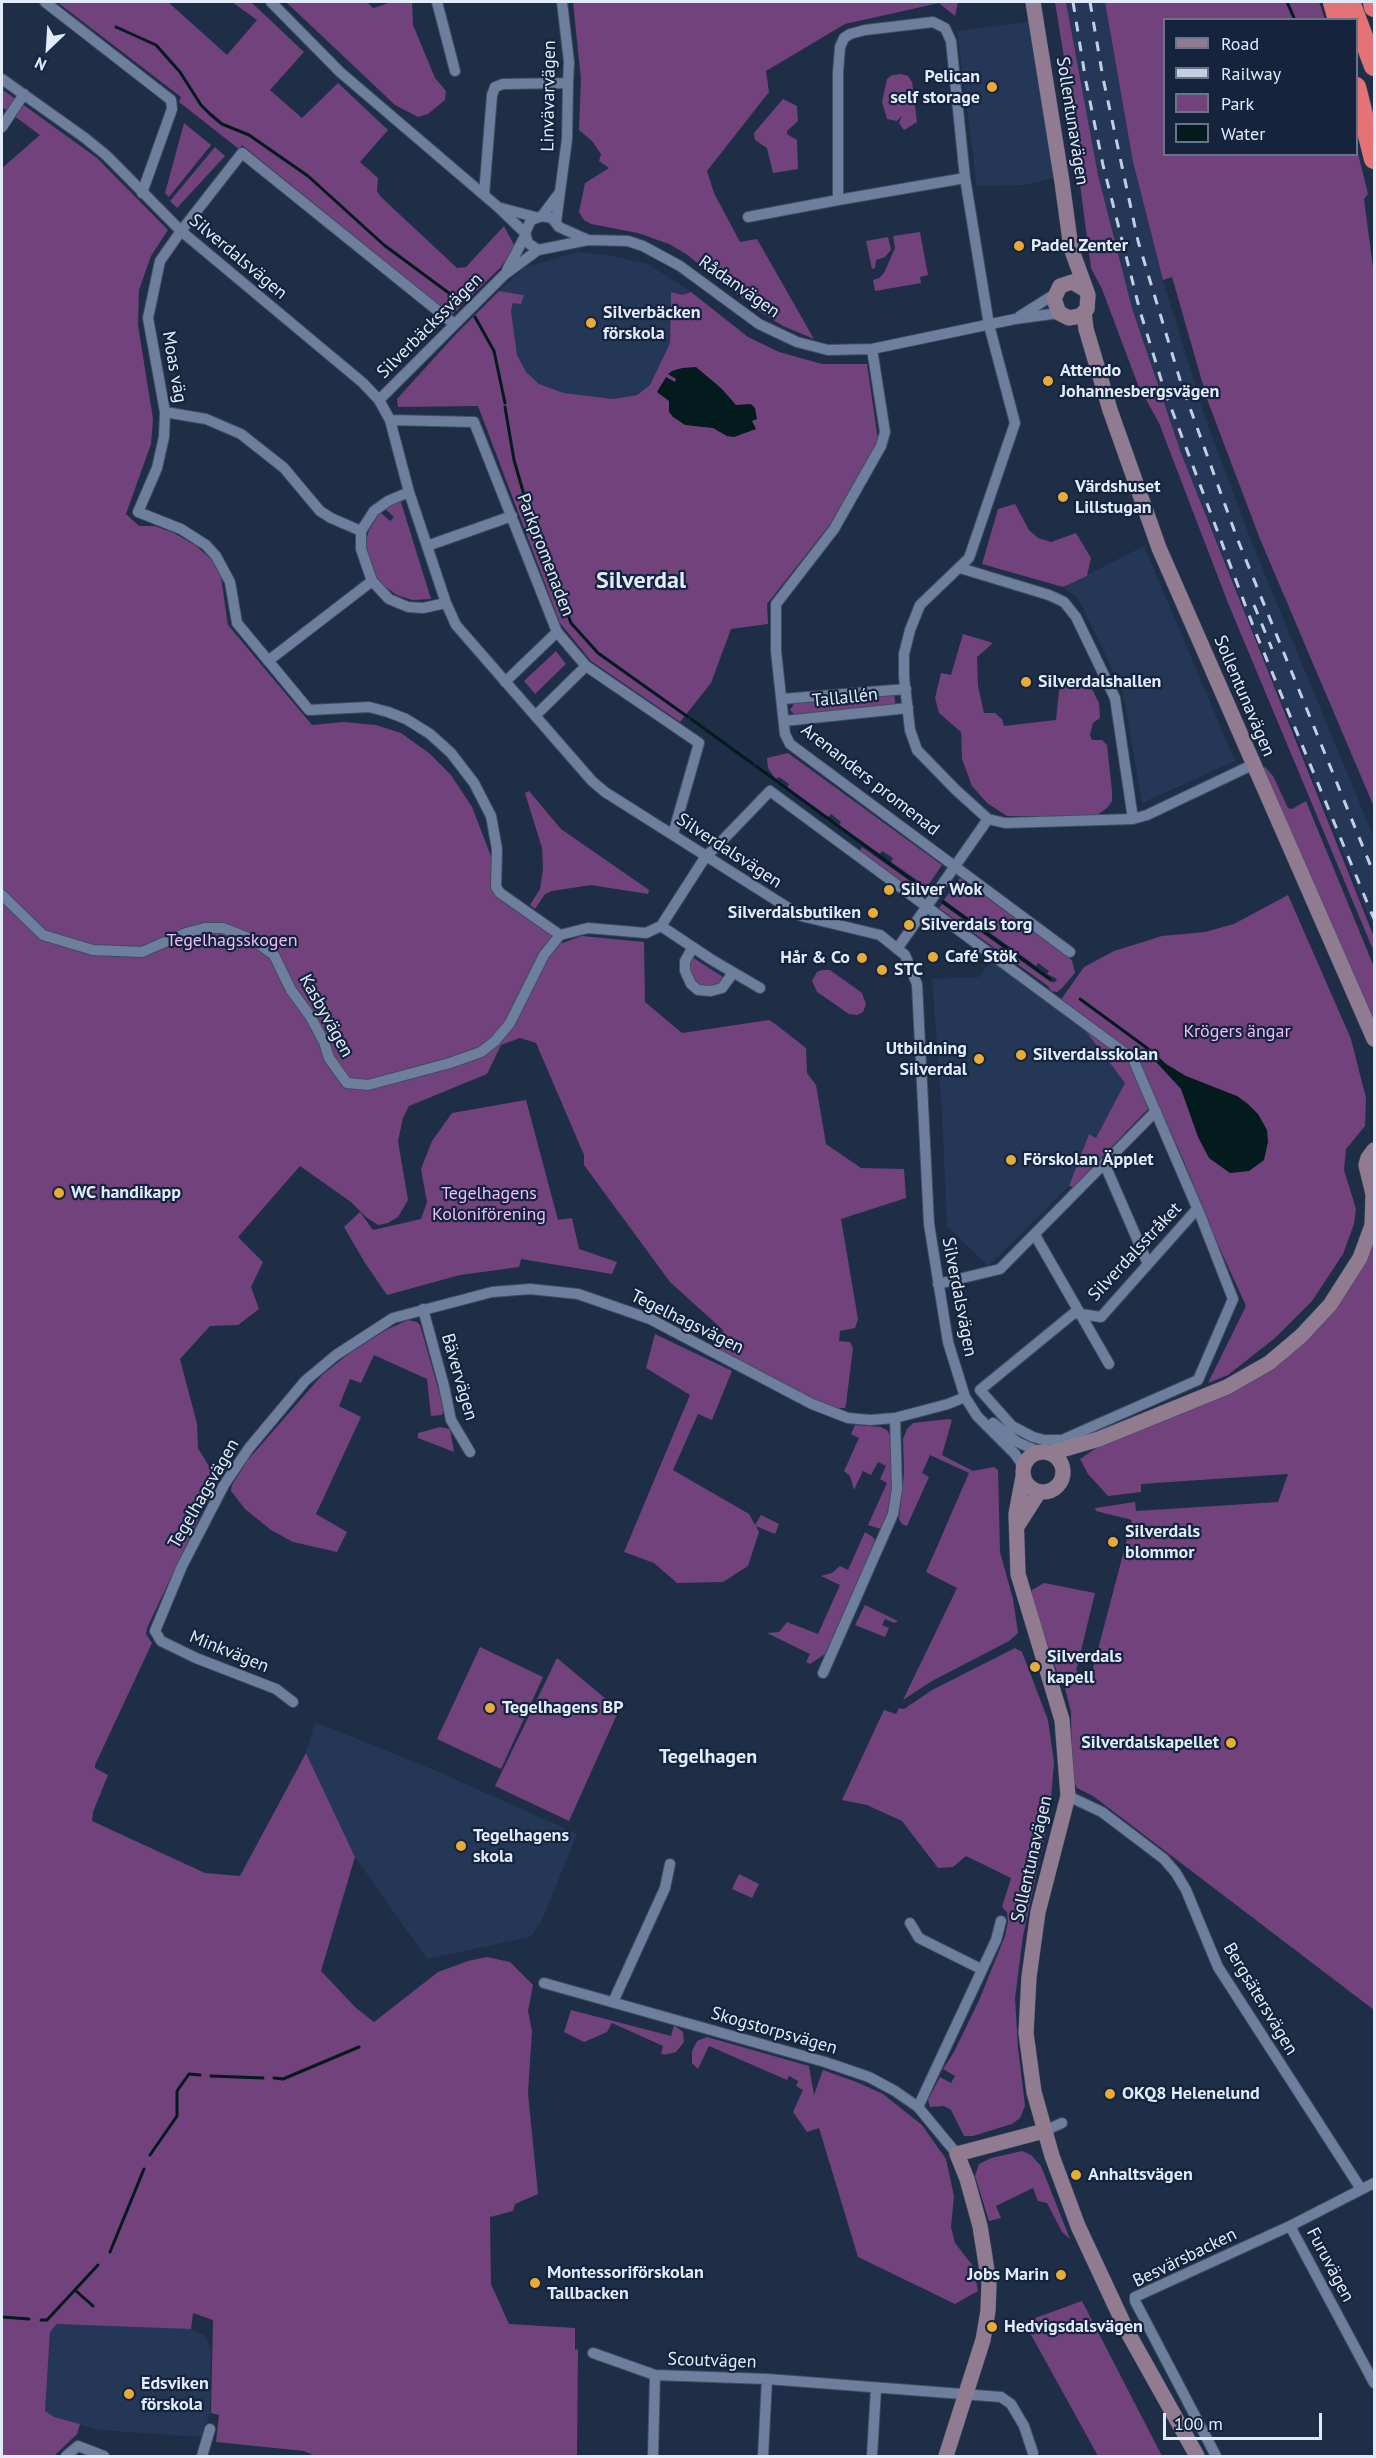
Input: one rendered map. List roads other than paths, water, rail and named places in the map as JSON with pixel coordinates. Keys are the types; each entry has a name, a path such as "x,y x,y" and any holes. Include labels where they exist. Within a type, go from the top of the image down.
{"highway":[{"path":"1333,2 1337,18"},
{"path":"1350,2 1356,18"},
{"path":"1372,2 1374,7"},
{"path":"1358,23 1374,66"},
{"path":"1358,95 1374,159"}],"street":[{"path":"45,2 171,100 172,109 142,193"},
{"name":"Rådanvägen","path":"271,2 340,72 498,207 525,234 528,243 538,250 588,240 628,241 643,246 680,266 759,324 797,342 828,350 872,349 1015,319 1061,314"},
{"path":"437,2 454,71"},
{"name":"Linvävarvägen","path":"558,225 567,139 569,62 562,2"},
{"name":"Sollentunavägen","path":"1033,2 1071,248 1086,290"},
{"path":"838,200 838,74 840,46 844,38 865,30 933,22 945,28 951,41 965,178 989,325 1015,423 969,558 920,605 904,654 910,730 917,750 988,819 1005,823 1133,819 1147,816 1252,765"},
{"name":"Silverdalsvägen","path":"2,79 99,150 181,231 363,383 379,400 390,420 409,492 446,603 456,625 592,781 605,792 801,916 880,935 905,955 917,984 929,1224 948,1342 965,1397 977,1416 1015,1454 1023,1472"},
{"path":"484,195 492,95 495,87 503,84 568,83"},
{"path":"2,127 24,94"},
{"name":"Moas väg","path":"268,661 237,623 230,582 216,556 206,545 188,533 138,512 162,453 165,412 148,318 160,261 242,153 453,323"},
{"path":"748,217 965,178"},
{"name":"Linvävarvägen","path":"538,217 560,191"},
{"name":"Rådanvägen","path":"498,207 538,217 548,217 558,225 588,240"},
{"path":"525,234 527,224 538,217"},
{"path":"553,247 560,234 558,225"},
{"name":"Silverbäckssvägen","path":"504,275 525,234"},
{"name":"Sollentunavägen","path":"1058,290 1071,248"},
{"name":"Silverbäckssvägen","path":"379,400 453,323 504,275 538,250"},
{"path":"1072,282 1086,290 1089,304 1084,312 1074,318 1061,314 1055,307 1058,290 1072,282"},
{"name":"Rådanvägen","path":"1015,319 1058,290"},
{"name":"Sollentunavägen","path":"1084,312 1095,362 1159,549 1374,1039"},
{"name":"Sollentunavägen","path":"1061,314 1095,362"},
{"name":"Arenanders promenad","path":"872,349 885,432 881,446 834,529 776,604 774,624 785,734 790,744 1070,952"},
{"path":"165,412 206,419 241,434 284,468 320,511 361,531"},
{"name":"Parkpromenaden","path":"390,420 474,422 557,632 586,666 699,743 673,834"},
{"path":"409,492 388,501 374,511 361,531 361,549 372,581 389,598 408,607 423,608 446,603"},
{"path":"427,546 512,516"},
{"path":"960,568 1049,595 1064,602 1076,617 1115,698 1133,819"},
{"path":"372,581 268,661 309,710 369,706 406,719 430,734 451,753 474,783 491,816 497,849 496,887 500,893 560,935 588,928 646,933 661,926 705,856 716,848 770,791 1133,1059 1197,1209"},
{"path":"505,682 557,632"},
{"path":"534,716 586,666"},
{"name":"Tallallén","path":"782,699 906,689"},
{"name":"Tallallén","path":"784,721 908,708"},
{"path":"897,949 988,819"},
{"name":"Kasbyvägen","path":"2,895 43,935 93,950 142,952 186,933 205,928 223,928 253,940 274,955 291,990 310,1016 324,1042 329,1058 346,1083 368,1085 481,1052 495,1041 510,1023 544,955 560,935"},
{"path":"661,926 760,988"},
{"path":"693,947 685,961 685,970 691,984 698,990 711,992 722,988 733,973"},
{"path":"938,1284 1000,1269 1156,1111"},
{"path":"1099,1439 1075,1459 1063,1473 1057,1486 1046,1491 1031,1488 1023,1472 1026,1460 1034,1453 1099,1439 1227,1387 1269,1362 1301,1336 1330,1305 1360,1258 1373,1224 1372,1182 1366,1165 1374,1150"},
{"path":"1105,1165 1148,1264"},
{"name":"Silverdalsstråket","path":"1197,1209 1233,1299 1198,1380 1075,1436 1056,1441 1044,1440 1021,1432 1012,1426 980,1390 1074,1313 1101,1317 1197,1209"},
{"path":"1035,1234 1109,1364"},
{"name":"Tegelhagsvägen","path":"155,1631 182,1566 224,1485 249,1448 305,1381 336,1355 393,1318 423,1309 492,1292 530,1289 578,1294 650,1319 812,1404 848,1418 870,1420 895,1418 948,1404 965,1397"},
{"name":"Bävervägen","path":"423,1309 451,1420 470,1452"},
{"name":"Silverdalsvägen","path":"974,1408 984,1414 1003,1433 1029,1448 1045,1452"},
{"path":"822,1673 893,1515 897,1489 895,1418"},
{"path":"1045,1452 1059,1461 1063,1473"},
{"name":"Sollentunavägen","path":"1023,1472 1016,1514 1015,1546 1018,1574 1062,1720 1068,1796 1038,1912 1029,1977 1026,2033 1034,2092 1044,2131 1078,2226 1127,2331 1197,2457"},
{"name":"Sollentunavägen","path":"1017,1527 1039,1491"},
{"name":"Minkvägen","path":"155,1631 161,1641 195,1658 276,1689 293,1702"},
{"name":"Bergsätersvägen","path":"1068,1796 1102,1812 1164,1859 1176,1873 1186,1890 1218,1967 1361,2189"},
{"path":"614,2002 665,1888 670,1864"},
{"path":"918,2107 996,1940 1001,1921"},
{"path":"910,1923 919,1938 981,1969"},
{"name":"Skogstorpsvägen","path":"544,1983 869,2077 918,2107 957,2154"},
{"path":"946,2457 983,2340 988,2312 989,2283 980,2226 971,2190 957,2154 1044,2131 1062,2123"},
{"name":"Besvärsbacken","path":"1216,2457 1135,2301 1136,2297 1290,2226 1374,2183"},
{"name":"Furuvägen","path":"1290,2226 1374,2383"},
{"name":"Scoutvägen","path":"593,2353 655,2375 767,2379 966,2394"},
{"name":"Scoutvägen","path":"654,2457 655,2375"},
{"name":"Scoutvägen","path":"763,2457 767,2379"},
{"path":"872,2457 876,2388"},
{"path":"966,2394 1001,2397 1011,2404 1024,2426 1033,2453"},
{"path":"202,2457 210,2429"},
{"path":"66,2457 78,2446 104,2457"}],"water":[{"path":"696,367 722,389 736,405 751,404 755,408 757,419 752,421 756,429 734,437 727,436 713,428 685,425 673,417 669,412 669,401 657,392 666,377 675,382 676,379 668,374 672,371"},
{"path":"1148,1047 1166,1064 1186,1076 1237,1096 1248,1104 1258,1114 1267,1130 1268,1142 1264,1160 1249,1171 1230,1173 1209,1158 1198,1137 1181,1089 1146,1051"}],"waterway":[{"path":"1287,2 1294,18"},
{"path":"116,27 156,45 180,72 201,105 210,114 222,124 249,135 308,176 384,245 461,302"},
{"path":"475,317 494,351 505,403"},
{"path":"505,407 514,460 531,519 571,623 598,653 688,717"},
{"path":"691,719 753,764"},
{"path":"756,766 923,888"},
{"path":"943,902 1050,979"},
{"path":"1080,999 1147,1048"},
{"path":"274,2078 283,2079 359,2047"},
{"path":"150,2155 177,2116 177,2091 189,2074 200,2075"},
{"path":"211,2076 263,2078"},
{"path":"110,2252 144,2169"},
{"path":"41,2320 47,2320 98,2265"},
{"path":"75,2290 93,2306"},
{"path":"2,2317 29,2319"}],"railway":[{"path":"1073,2 1103,165 1140,311 1164,389 1255,631 1374,919"},
{"path":"1090,2 1103,78 1138,241 1181,383 1237,538 1374,874"},
{"path":"1254,605 1272,649"}],"place":[{"name":"Pelican self storage","path":"992,87"},
{"name":"Padel Zenter","path":"1019,246"},
{"name":"Silverbäcken förskola","path":"591,323"},
{"name":"Attendo Johannesbergsvägen","path":"1048,381"},
{"name":"Värdshuset Lillstugan","path":"1063,497"},
{"name":"Silverdalshallen","path":"1026,682"},
{"name":"Silver Wok","path":"889,890"},
{"name":"Silverdalsbutiken","path":"873,913"},
{"name":"Silverdals torg","path":"909,925"},
{"name":"Café Stök","path":"933,957"},
{"name":"Hår & Co","path":"862,958"},
{"name":"STC","path":"882,970"},
{"name":"Silverdalsskolan","path":"1021,1055"},
{"name":"Utbildning Silverdal","path":"979,1059"},
{"name":"Förskolan Äpplet","path":"1011,1160"},
{"name":"WC handikapp","path":"59,1193"},
{"name":"Silverdals blommor","path":"1113,1542"},
{"name":"Silverdals kapell","path":"1035,1667"},
{"name":"Tegelhagens BP","path":"490,1708"},
{"name":"Silverdalskapellet","path":"1231,1743"},
{"name":"Tegelhagens skola","path":"461,1846"},
{"name":"OKQ8 Helenelund","path":"1110,2094"},
{"name":"Anhaltsvägen","path":"1076,2175"},
{"name":"Jobs Marin","path":"1061,2275"},
{"name":"Montessoriförskolan Tallbacken","path":"535,2283"},
{"name":"Hedvigsdalsvägen","path":"992,2327"},
{"name":"Edsviken förskola","path":"129,2394"}],"district":[{"name":"Silverdal","path":"641,581"},
{"name":"Tegelhagen","path":"708,1757"}],"park label":[{"name":"Tegelhagsskogen","path":"232,941"},
{"name":"Krögers ängar","path":"1237,1032"},
{"name":"Tegelhagens Koloniförening","path":"489,1204"}]}
